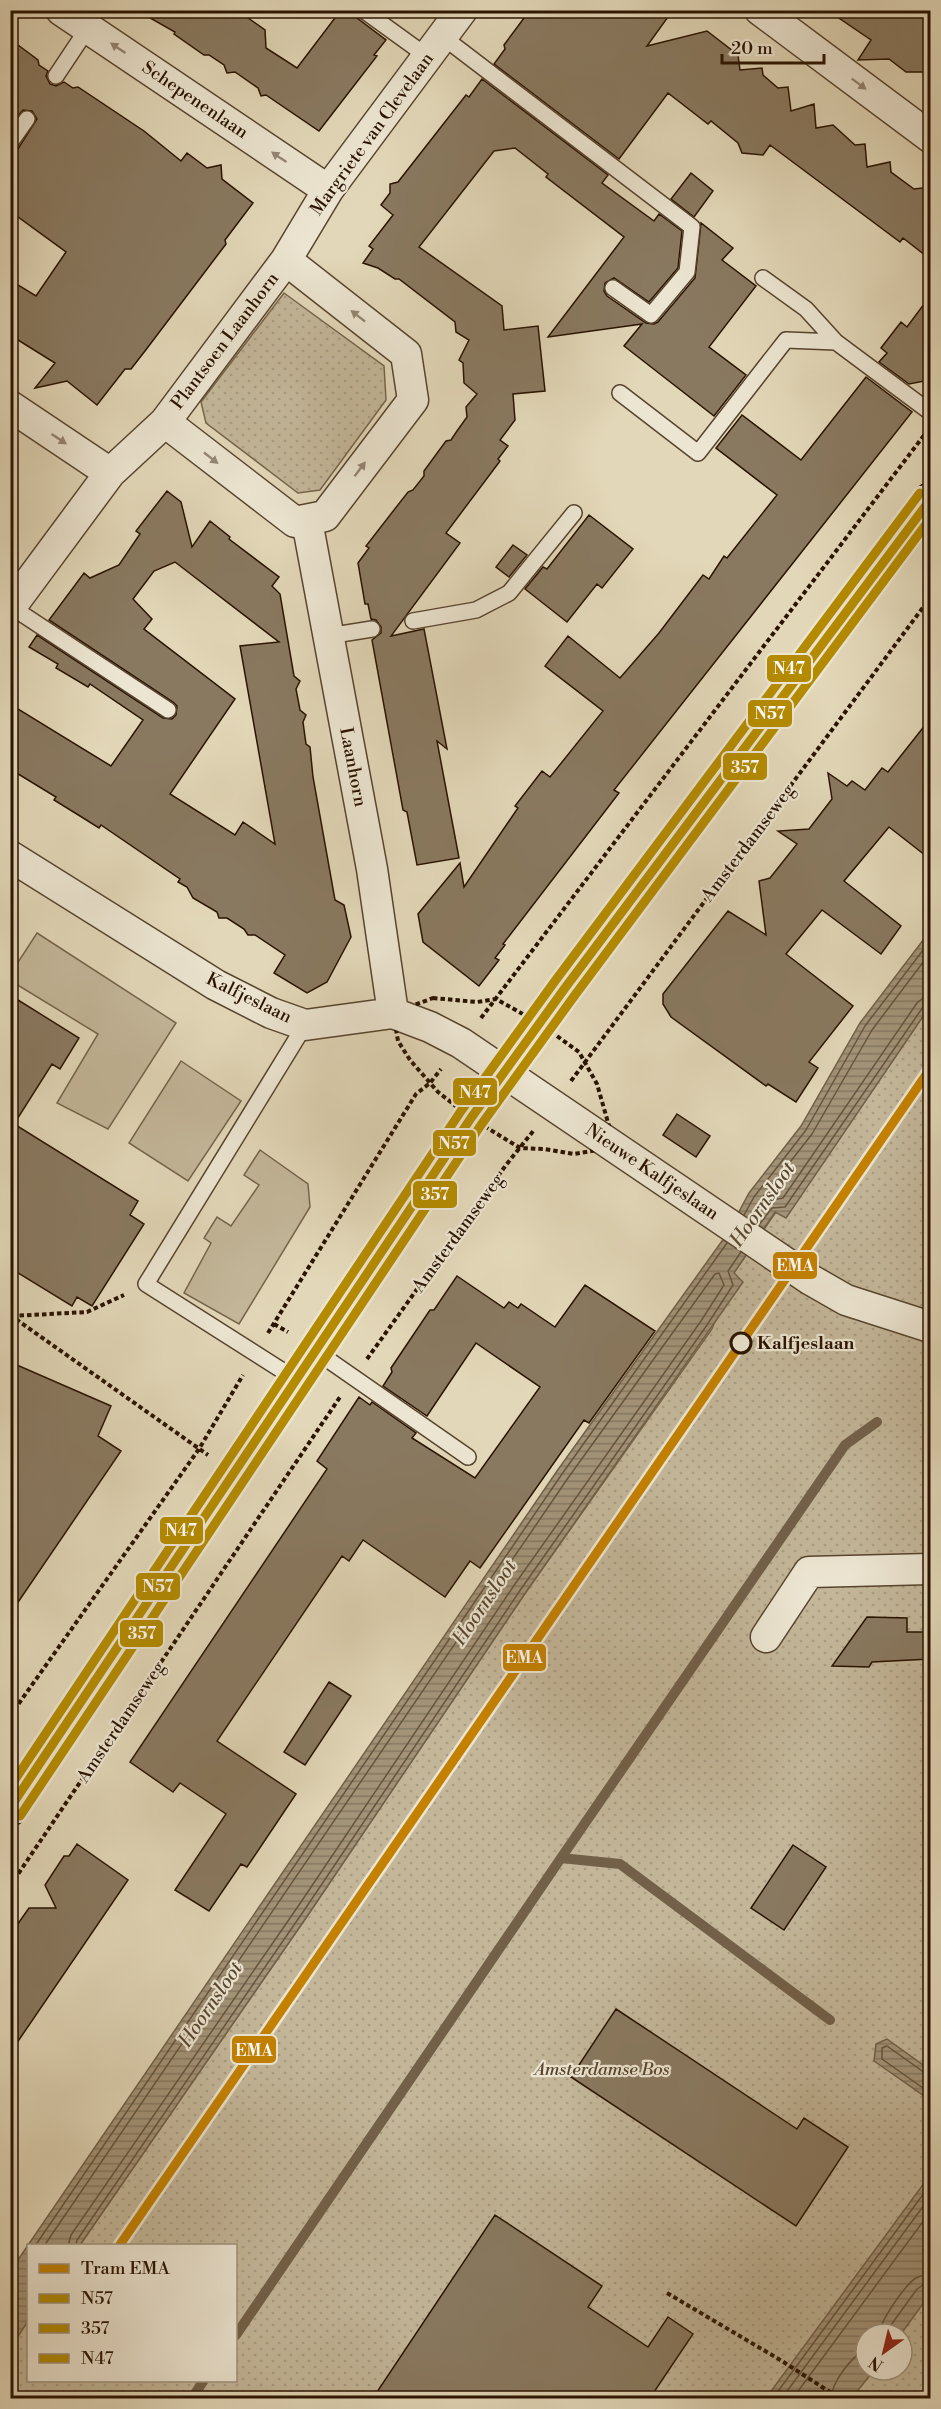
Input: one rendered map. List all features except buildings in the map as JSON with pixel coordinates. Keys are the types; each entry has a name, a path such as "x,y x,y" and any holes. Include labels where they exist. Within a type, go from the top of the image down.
{"main road":[{"path":"10,1809 471,1118 930,500"}],"street":[{"name":"Schepenenlaan","path":"62,10 328,190"},
{"name":"Margriete van Clevelaan","path":"286,260 328,190 462,10"},
{"path":"775,15 930,137"},
{"name":"Plantsoen Laanhorn","path":"286,260 406,354 413,400 325,516 295,522 165,422 286,260"},
{"path":"10,406 110,473"},
{"path":"11,607 110,473 165,422"},
{"name":"Laanhorn","path":"307,521 372,869 393,1013"},
{"name":"Kalfjeslaan","path":"10,856 216,985 271,1013 305,1025 393,1013 452,1038 504,1072"},
{"name":"Nieuwe Kalfjeslaan","path":"504,1072 811,1280 846,1300 930,1327"},
{"path":"766,1637 809,1572 930,1569"}],"lane":[{"path":"363,10 435,47 692,227 687,272 651,315 613,288"},
{"path":"56,76 88,28"},
{"path":"10,143 27,119"},
{"path":"763,278 806,309 836,342 930,412"},
{"path":"620,393 698,453 786,340 836,342"},
{"path":"413,621 476,610 509,593 574,513"},
{"path":"11,607 168,710"},
{"path":"328,636 372,629"},
{"path":"297,1380 146,1284 305,1025"},
{"path":"317,1352 468,1457"}],"path":[{"name":"Amsterdamseweg","path":"10,1886 354,1377 506,1165 554,1105 585,1060 930,598"},
{"path":"11,1315 87,1312 146,1284"},
{"path":"11,1315 235,1474 273,1498"},
{"path":"667,2293 782,2361 839,2398"}],"green space":[{"path":"284,293 384,366 386,400 320,490 298,493 206,423 201,402"},
{"path":"37,933 176,1023 108,1129 57,1103 98,1034 11,981 11,973"},
{"name":"Amsterdamse Bos","path":"930,1006 930,2398 11,2398 10,2347 27,2322 27,2382 237,2382 237,2244 81,2244 310,1912 526,1592 712,1329 733,1274 776,1212 786,1217"},
{"path":"181,1061 241,1101 188,1181 129,1143"},
{"path":"260,1150 308,1184 310,1207 239,1324 184,1293 211,1243 204,1238 217,1217 231,1226 259,1185 244,1175"}],"water":[{"name":"Hoornsloot","path":"930,931 930,1006 786,1218 775,1212 734,1273 743,1282 526,1592 310,1912 81,2244 29,2244 557,1471 727,1234 749,1193 801,1126 860,1023"},
{"path":"887,2039 930,2070 930,2100 874,2061 876,2044"},
{"path":"930,2175 930,2294 910,2322 854,2322 854,2382 865,2382 852,2398 766,2398"},
{"path":"27,2247 27,2323 11,2347 11,2270"}],"waterway":[{"path":"561,1858 845,1445 877,1422"},
{"path":"237,2334 561,1858 620,1864 830,2020"},
{"path":"192,2398 203,2382"}],"tram line":[{"name":"EMA","path":"120,2244 930,1069"}],"transit line":[{"name":"N47","path":"10,1787 461,1111 555,981 920,493"},
{"name":"N57","path":"10,1808 471,1118 565,988 930,500"},
{"name":"357","path":"20,1816 481,1125 575,995 930,519"}],"place":[{"name":"Kalfjeslaan","path":"741,1343"}]}
